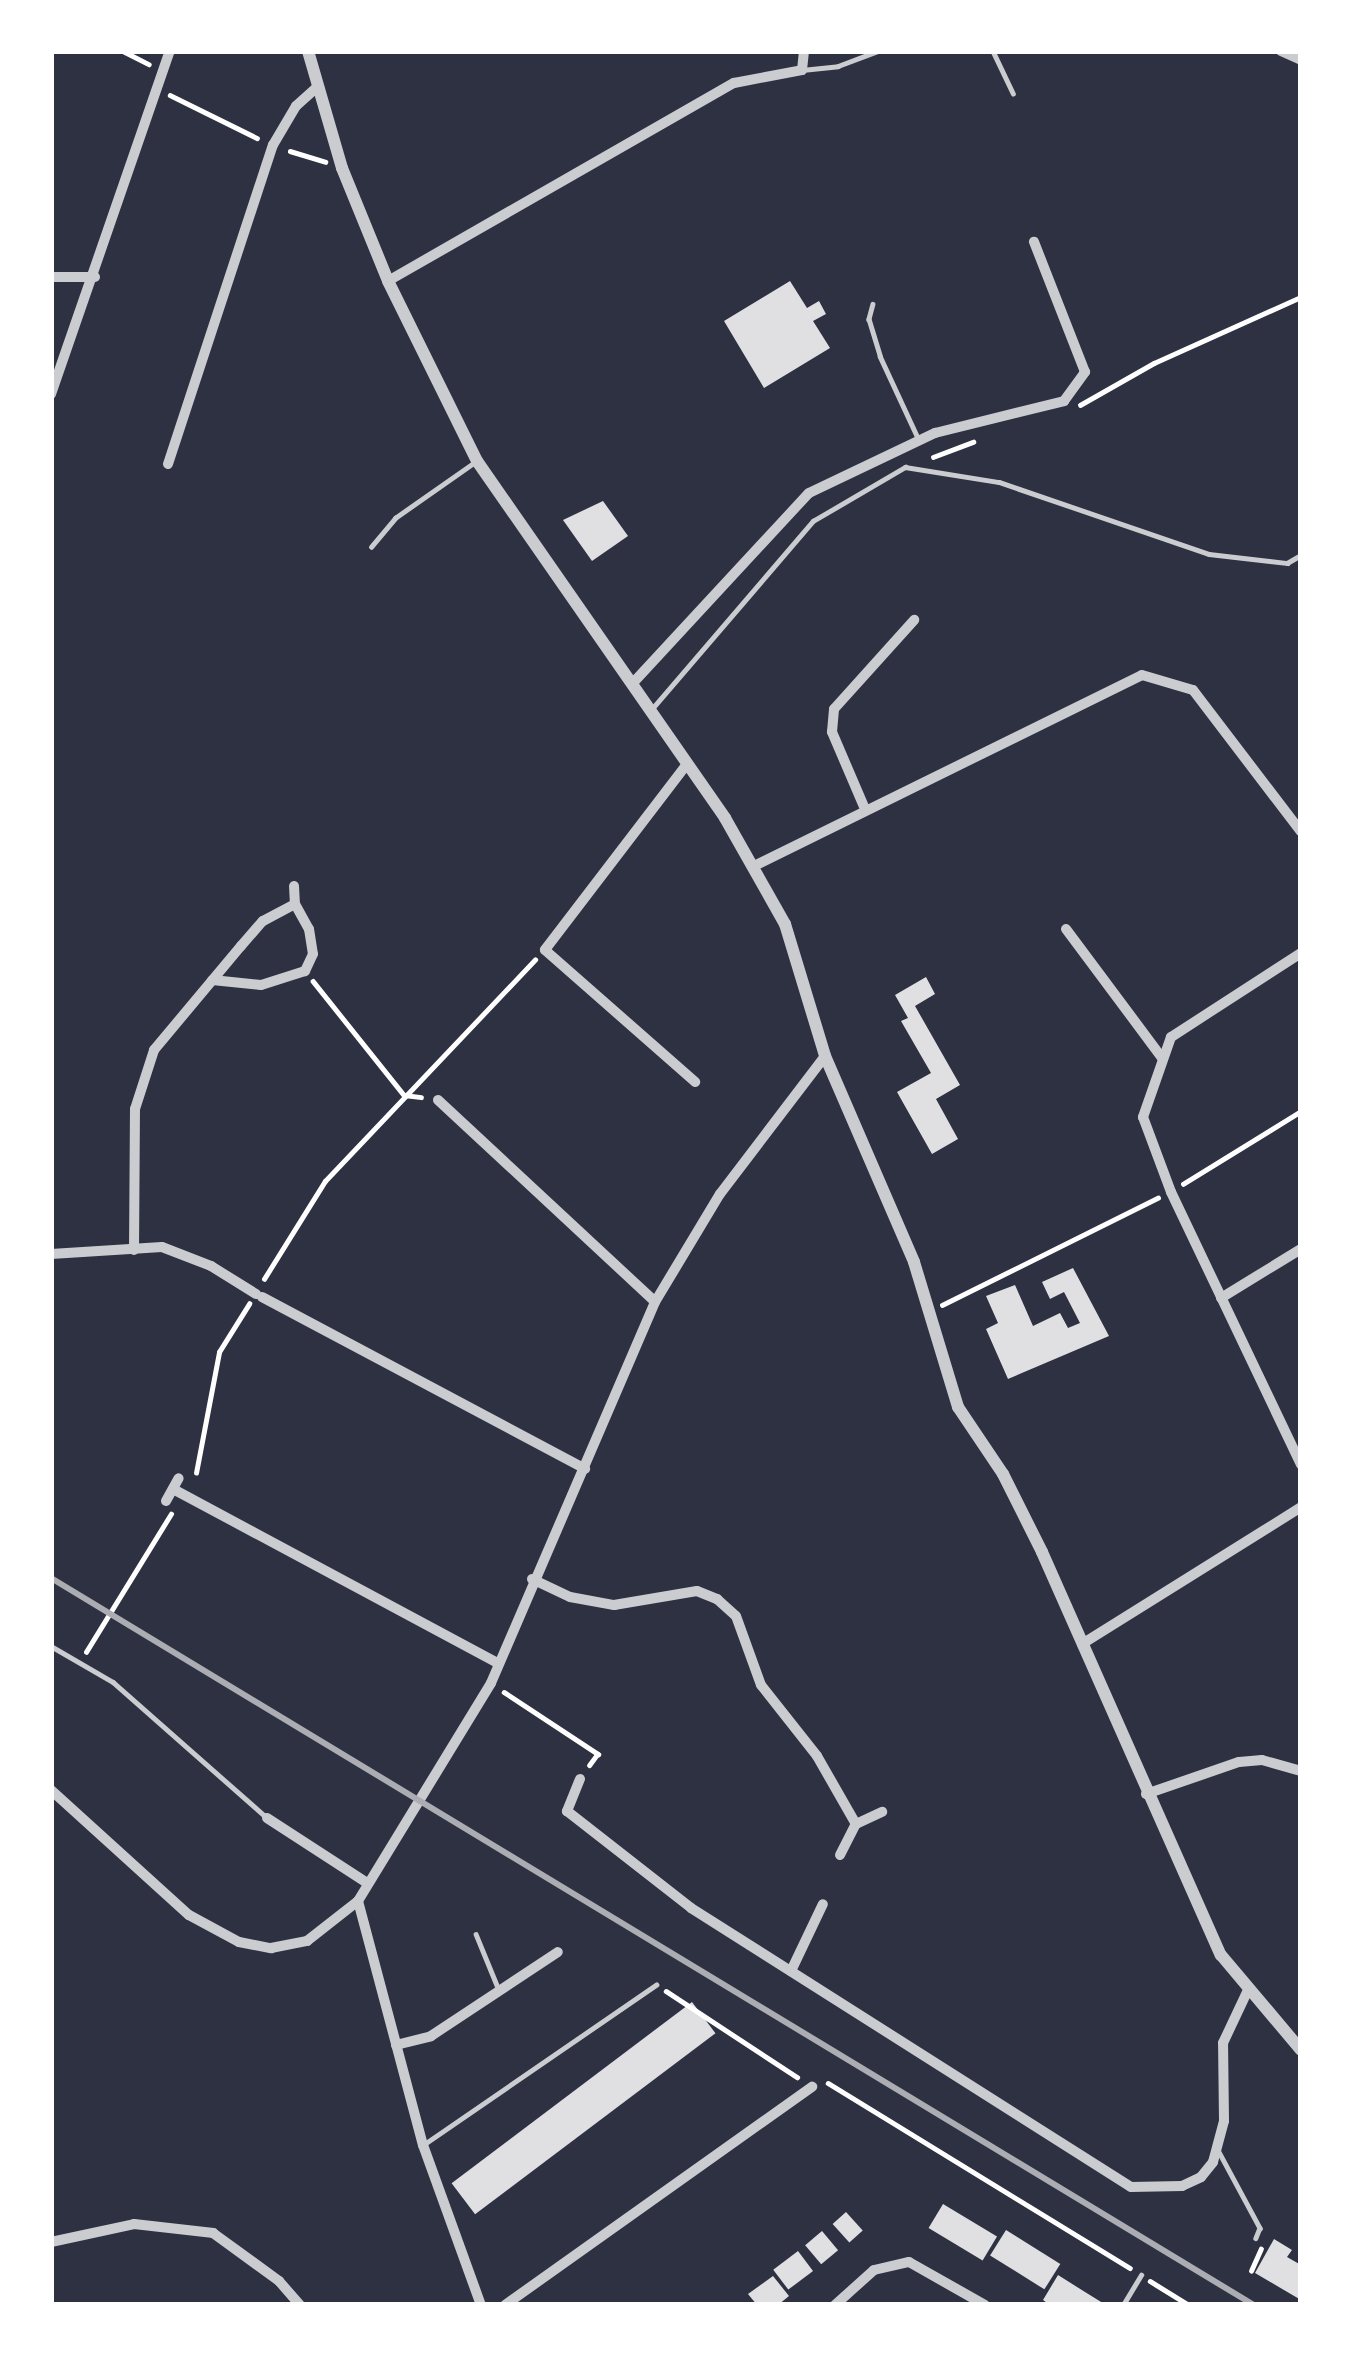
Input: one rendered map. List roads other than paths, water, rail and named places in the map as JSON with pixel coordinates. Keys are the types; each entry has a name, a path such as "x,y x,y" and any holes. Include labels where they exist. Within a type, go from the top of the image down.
{"street":[{"path":"51,394 170,51"},
{"path":"308,51 342,168 388,281 477,461 687,764 754,866 785,924 825,1057 914,1262 958,1407 1003,1474 1221,1955 1247,1992 1301,2050"},
{"path":"388,281 734,83 802,70 804,51"},
{"path":"1281,51 1301,60"},
{"path":"168,464 273,145 296,106 318,86"},
{"path":"632,684 808,493 920,441 1064,401 1085,372 1034,242"},
{"path":"51,278 95,278"},
{"path":"865,809 832,732 834,709 914,620"},
{"path":"754,866 1142,675 1193,690 1301,832"},
{"path":"687,764 545,950 695,1082"},
{"path":"212,980 261,985 305,971 313,955 295,904 294,886"},
{"path":"134,1250 135,1109 140,1081 154,1050 262,921 295,904"},
{"path":"1066,928 1163,1059"},
{"path":"1301,953 1171,1037 1142,1117 1171,1192 1301,1465"},
{"path":"51,1790 189,1915 239,1942 271,1948 307,1941 358,1901 433,1785 490,1683 655,1302 720,1194 825,1057"},
{"path":"438,1100 655,1302"},
{"path":"51,1254 162,1247 211,1266 585,1468"},
{"path":"1221,1298 1301,1250"},
{"path":"176,1491 497,1663"},
{"path":"1082,1644 1301,1507"},
{"path":"532,1579 570,1597 614,1605 697,1592 717,1599 736,1616 761,1685 817,1756 856,1824"},
{"path":"1146,1794 1239,1762 1262,1760 1301,1771"},
{"path":"580,1779 567,1811 691,1908 1131,2187 1182,2186 1201,2177 1218,2150 1224,2121 1223,2043 1247,1992"},
{"path":"840,1856 856,1824 882,1812"},
{"path":"267,1818 367,1883"},
{"path":"358,1901 423,2145 481,2305"},
{"path":"791,1971 823,1904"},
{"path":"396,2045 431,2036 558,1952"},
{"path":"506,2305 812,2087"},
{"path":"51,2242 134,2224 212,2233 279,2281 300,2305"},
{"path":"835,2305 874,2270 909,2263 985,2305"}],"lane":[{"path":"802,70 838,66 878,51"},
{"path":"993,51 1012,93"},
{"path":"873,304 869,319 880,356 920,441"},
{"path":"370,548 394,518 477,461"},
{"path":"651,710 813,521 905,466 999,482 1209,554 1287,563 1301,555"},
{"path":"51,1646 113,1682 267,1818"},
{"path":"476,1934 500,1991"},
{"path":"423,2145 656,1985"},
{"path":"1218,2150 1260,2228 1256,2238"},
{"path":"1124,2305 1142,2275"}],"railway":[{"path":"51,1578 1254,2305"}]}
